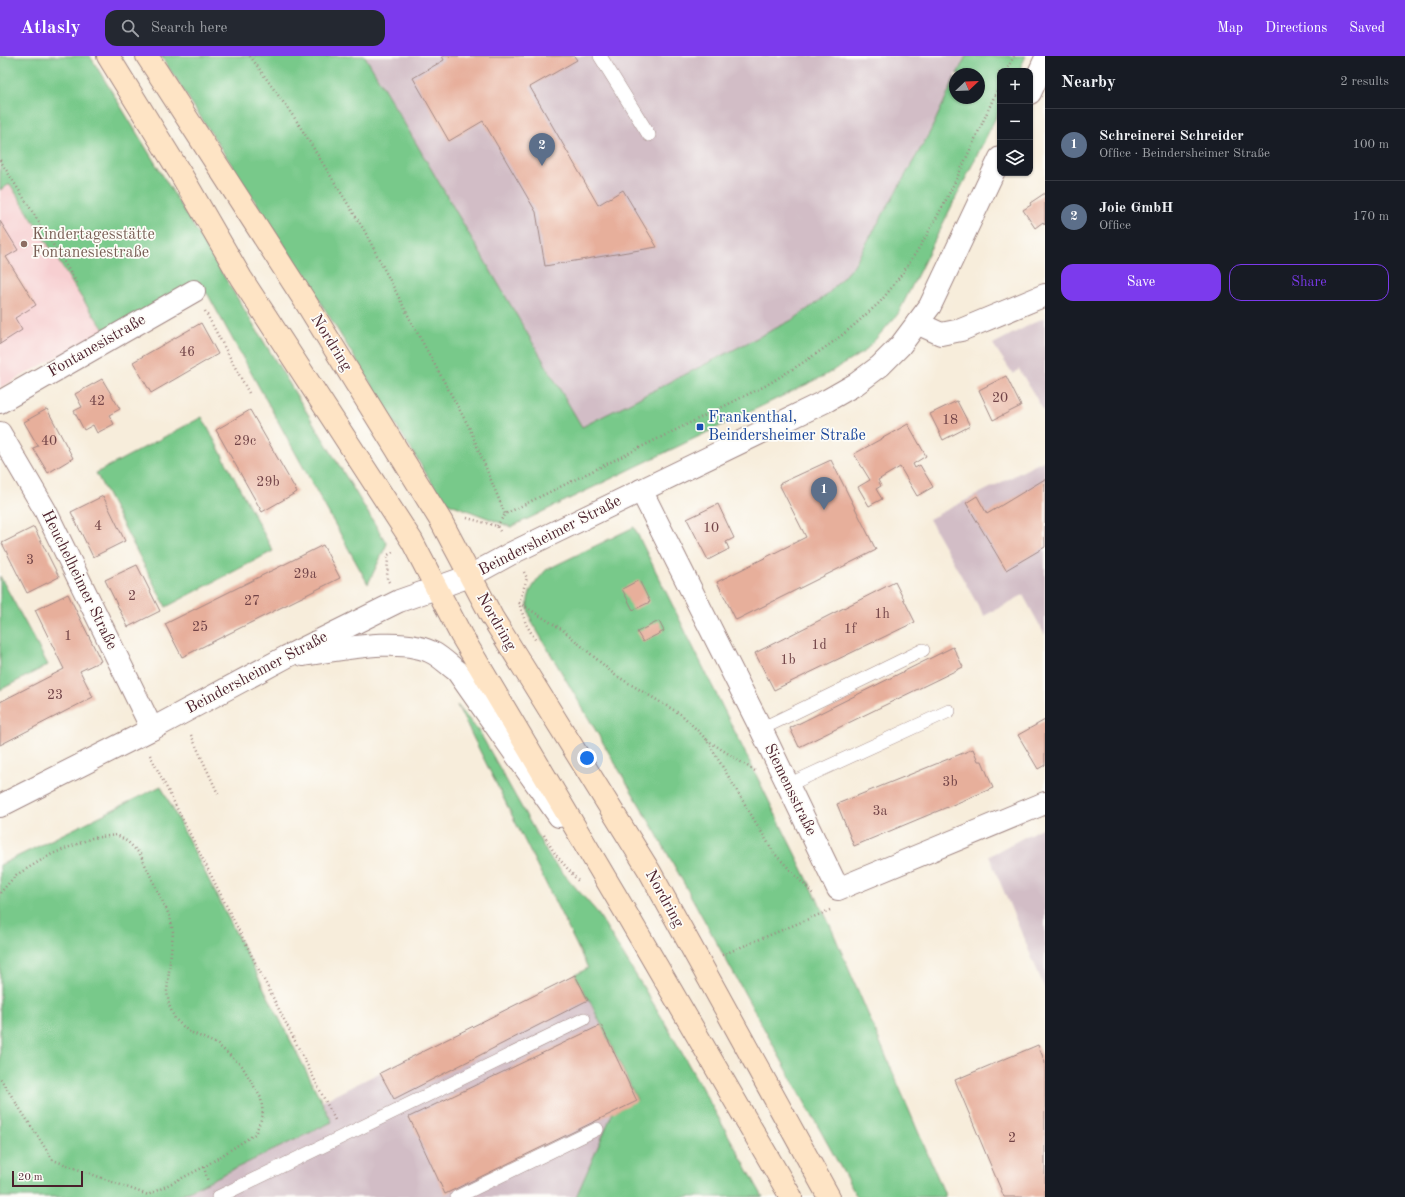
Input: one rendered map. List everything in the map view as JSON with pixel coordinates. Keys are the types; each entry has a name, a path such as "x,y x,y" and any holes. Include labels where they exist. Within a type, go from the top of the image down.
{"main road":[{"path":"108,56 182,176 241,278 412,541 461,636 626,913 792,1197"},
{"name":"Nordring","path":"147,56 321,328 441,521 501,632 650,872 829,1197"}],"street":[{"path":"1033,86 1045,60"},
{"name":"Beindersheimer Straße","path":"0,806 181,714 286,657 399,601 470,576 512,553 828,400 856,384 880,366 900,346 930,306 997,164"},
{"name":"Fontanesistraße","path":"0,402 194,291"},
{"path":"917,323 941,334 961,330 1045,295"},
{"name":"Heuchelheimer Straße","path":"0,433 45,510 146,732"},
{"name":"Siemensstraße","path":"641,490 761,729 838,889 1045,803"},
{"path":"286,657 388,644 412,645 434,654 457,671 626,913"}],"lane":[{"path":"600,56 649,135"},
{"path":"761,729 923,650"},
{"path":"788,785 949,711"},
{"path":"218,1197 584,1020"},
{"path":"457,1197 597,1129"}],"path":[{"path":"250,56 296,120 364,230 413,325 469,427 505,514"},
{"path":"1008,68 1014,56"},
{"path":"496,526 505,514 765,386 803,363 841,337 879,303 914,256 941,211 997,90"},
{"path":"0,160 78,283"},
{"path":"194,291 250,395"},
{"path":"520,603 563,630 615,675 682,715 706,739 760,774 778,766"},
{"path":"181,714 219,796"},
{"path":"146,732 343,1136"},
{"path":"706,739 774,853 818,900"},
{"path":"0,893 16,875 52,854 92,838 117,835 128,842 140,854 170,916 173,932 167,991 169,1005 175,1020 188,1031 218,1044 242,1066 261,1098 263,1115 255,1134 204,1167 148,1195 54,1160 0,1078"},
{"path":"718,956 829,911 824,905"}],"shaded area":[{"path":"365,56 966,56 960,68 949,68 949,91 930,132 854,265 827,295 794,319 582,427"},
{"name":"Kindertagesstätte Fontanesiestraße","path":"10,184 81,297 106,330 0,388 0,190"},
{"path":"1045,317 1045,413 1019,369 1013,374 993,344"},
{"path":"1045,460 1045,635 1023,595 984,616 929,519"},
{"path":"1045,826 1045,989 989,856"},
{"path":"575,975 587,1000 589,999 637,1101 613,1112 576,1197 176,1197 332,1122 321,1102"}],"green space":[{"path":"0,56 90,56 387,544 368,584 207,293 115,345 81,297 10,184 0,190"},
{"path":"161,56 365,56 582,427 794,319 827,295 854,265 930,132 949,91 949,104 985,104 985,68 960,68 966,56 1026,56 1020,68 997,68 997,115 898,314 865,351 824,376 511,527 443,501 316,295"},
{"path":"202,417 273,551 166,607 96,473"},
{"path":"634,527 830,925 946,1197 857,1197 655,831 533,624 528,608 529,595 535,583 546,570"},
{"path":"0,576 48,665 0,690"},
{"path":"457,705 480,733 550,858 597,912 664,1021 763,1197 576,1197 613,1112 637,1100 589,999 588,1000 575,975 588,968"},
{"path":"161,786 332,1122 176,1197 0,1197 0,865"}],"building":[{"path":"442,56 574,56 577,60 530,87 598,205 623,190 657,247 545,266 536,212 483,121 449,141 413,78 444,60"},
{"path":"1045,193 1045,225 1043,222 1035,228 1023,210 1031,205 1030,203"},
{"path":"0,221 18,250 6,257 36,305 15,318 22,330 0,344"},
{"path":"201,323 218,354 151,393 133,362"},
{"path":"1006,376 1021,406 993,420 979,390"},
{"path":"102,379 120,409 109,415 114,424 97,433 93,425 84,430 74,411 82,407 75,394"},
{"path":"957,401 970,426 943,440 930,414"},
{"path":"47,409 73,458 48,473 33,448 38,446 24,422"},
{"path":"250,410 297,492 262,512 216,430"},
{"path":"908,424 926,456 913,464 915,468 920,465 933,487 917,496 900,467 878,480 881,486 876,489 882,499 869,506 858,487 870,480 854,454"},
{"path":"831,460 876,550 736,620 717,582 806,537 779,484"},
{"path":"1045,479 1045,547 1006,570 966,503 977,496 987,514"},
{"path":"103,496 125,541 93,557 71,512"},
{"path":"718,504 734,538 726,542 729,549 708,560 687,519"},
{"path":"34,527 59,577 27,593 2,543"},
{"path":"323,545 340,578 182,657 165,624"},
{"path":"137,565 160,611 128,627 105,580"},
{"path":"639,580 650,602 633,610 622,589"},
{"path":"895,582 915,622 774,690 755,653"},
{"path":"68,594 101,661 80,671 93,697 0,745 0,702 64,669 35,610"},
{"path":"659,621 664,631 643,642 637,632"},
{"path":"953,647 963,667 799,747 790,728"},
{"path":"1045,720 1045,765 1038,769 1018,735"},
{"path":"973,749 978,761 982,761 993,788 854,846 837,804"},
{"path":"575,975 588,1000 394,1099 380,1073"},
{"path":"601,1025 637,1101 445,1194 409,1117"},
{"path":"1038,1045 1045,1062 1045,1197 1004,1197 955,1080"}],"place":[{"name":"Joie GmbH","path":"542,166"},
{"name":"Kindertagesstätte Fontanesiestraße","path":"24,244"},
{"name":"Frankenthal, Beindersheimer Straße","path":"700,427"},
{"name":"Schreinerei Schreider","path":"824,510"}]}
